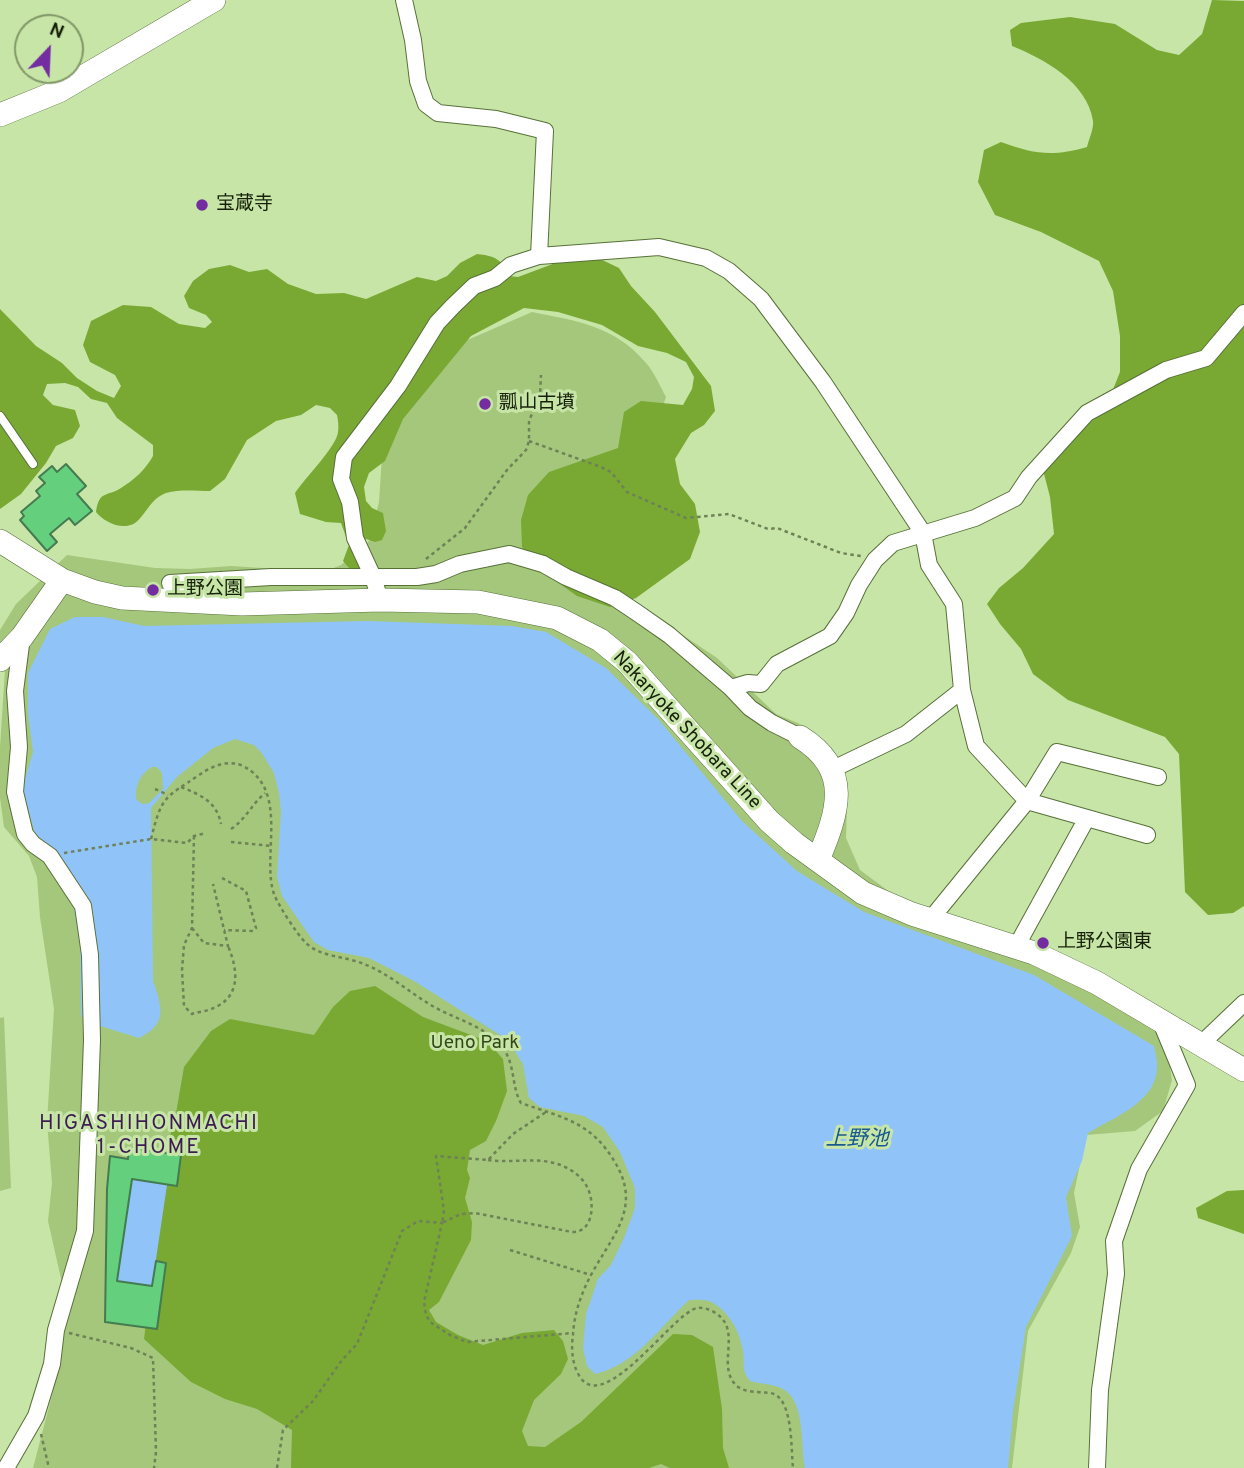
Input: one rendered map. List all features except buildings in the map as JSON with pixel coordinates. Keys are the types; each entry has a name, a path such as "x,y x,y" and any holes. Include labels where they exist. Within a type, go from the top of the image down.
{"main road":[{"path":"0,115 59,91 214,0"},
{"name":"Nakaryoke Shobara Line","path":"0,541 62,580 95,592 159,601 242,604 380,600 478,602 557,618 600,640 626,662 769,821 863,893 930,920 1034,953 1097,983 1244,1070"},
{"path":"0,660 22,637 62,580"},
{"path":"800,737 816,747 833,769 837,805 832,825 817,860"}],"street":[{"path":"404,0 418,81 426,104 438,113 496,119 545,131 539,256"},
{"path":"380,600 373,577 355,538 350,502 341,479 344,457 398,386 437,323 453,306 474,286 495,278 511,265 539,256 659,247 706,258 729,271 769,309 853,425 923,533 929,565 954,604 962,690 976,746 1027,801 1147,835"},
{"path":"731,688 748,683 761,684 777,664 830,636 875,560 893,542 975,518 1014,498 1029,477 1087,414 1166,370 1206,358 1244,313"},
{"path":"170,583 271,578 417,577 436,574 460,564 509,554 543,564 615,598 669,635 731,688 750,708 800,737"},
{"path":"6,1468 36,1416 52,1364 55,1330 85,1231 92,1040 90,955 83,906 50,856 33,844 25,834 15,792 19,747 7,694 22,637"},
{"path":"833,769 906,734 962,690"},
{"path":"930,920 1027,801 1057,752 1158,777"},
{"path":"1016,947 1087,818"},
{"path":"1201,1044 1244,1003"},
{"path":"1097,1468 1100,1390 1116,1274 1114,1241 1139,1169 1187,1085 1160,1020"}],"lane":[{"path":"0,415 33,464"}],"path":[{"path":"425,561 465,528 499,481 526,450 529,421 540,395 541,375"},
{"path":"529,441 601,467 611,472 627,492 686,518 729,514 768,529 777,528 841,553 875,560"},
{"path":"151,839 158,808 166,794 211,767 224,763 237,764 254,773 262,783 271,813 270,877 274,893 304,942 314,951 364,964 383,973 436,1008 498,1042 511,1065 521,1103 581,1125 594,1133 617,1165 624,1182 626,1210 590,1275 578,1304 573,1333 575,1364 580,1377 588,1385 599,1385 631,1366 686,1312 700,1307 712,1311 722,1318 727,1327 730,1374 734,1383 742,1389 772,1393 781,1398 786,1408 793,1468"},
{"path":"181,787 205,797 219,813 221,824"},
{"path":"155,789 166,794"},
{"path":"231,829 242,821 254,803 265,793"},
{"path":"50,856 151,839 187,843 194,836 206,832"},
{"path":"194,836 192,928 184,945 182,970 184,1006 192,1014 210,1010 224,1002 233,992 236,972 213,884"},
{"path":"231,842 272,846"},
{"path":"222,877 246,891 256,928 253,931 224,930"},
{"path":"192,928 204,943 228,946"},
{"path":"488,1160 513,1134 545,1112"},
{"path":"277,1468 283,1430 313,1401 357,1344 402,1231 418,1221 442,1223 461,1214 475,1213 572,1232 579,1232 586,1227 592,1209 591,1197 583,1180 573,1171 550,1161 436,1156 444,1211 442,1223 424,1302 425,1315 430,1322 467,1342 573,1333"},
{"path":"510,1250 590,1275"},
{"path":"55,1330 131,1348 153,1358 156,1444 154,1468"},
{"path":"36,1416 49,1468"}],"green space":[{"path":"1212,0 1244,1 1244,906 1233,913 1208,915 1185,892 1179,754 1165,737 1068,700 1033,674 1021,649 987,604 999,588 1023,568 1054,534 1050,497 1043,470 1112,392 1120,372 1120,336 1113,291 1099,261 1041,232 995,215 978,182 984,150 1001,142 1043,153 1075,150 1087,147 1093,127 1089,107 1073,84 1050,65 1012,46 1010,30 1021,23 1070,17 1115,24 1157,50 1179,55 1202,34"},
{"path":"477,254 497,259 509,276 518,277 566,259 596,257 619,268 711,386 715,411 704,425 691,433 675,459 680,484 695,504 700,532 690,559 636,598 610,607 577,596 540,570 522,547 521,520 528,495 549,472 618,448 624,412 641,401 683,405 692,389 694,377 686,362 667,353 638,346 602,325 558,312 524,308 471,336 403,419 385,461 369,473 364,487 366,501 372,508 383,513 386,531 382,540 375,542 366,539 363,542 363,566 355,570 343,561 349,545 341,523 326,522 300,514 295,493 327,453 338,432 337,415 330,408 316,405 301,415 276,421 247,440 225,479 210,491 166,493 156,499 135,523 119,526 108,522 96,512 99,500 126,485 139,474 153,456 153,445 117,418 107,403 91,399 78,387 65,383 47,384 43,395 53,405 75,410 80,426 73,438 56,446 21,494 0,509 0,309 36,346 62,363 77,378 114,398 121,386 115,375 90,362 83,345 91,321 123,305 151,307 179,324 205,328 212,322 206,315 189,308 184,296 193,281 209,269 230,265 249,272 267,269 288,284 316,294 344,293 366,299 417,277 436,281"},
{"name":"Ueno Park","path":"532,312 594,327 621,341 649,367 666,397 656,426 525,529 717,658 776,714 805,726 829,746 843,782 847,809 846,838 860,870 895,896 1052,958 1165,1035 1172,1080 1163,1111 1135,1131 1086,1135 1074,1193 1080,1227 1071,1253 1028,1331 1012,1468 33,1468 56,1380 60,1331 62,1283 48,1221 52,1183 47,1122 54,1009 40,917 37,877 29,856 4,827 0,798 0,747 5,670 0,648 0,630 16,604 67,555 155,568 231,566 324,572 341,565 370,540 379,502 383,441 449,348"},
{"path":"375,986 423,1017 487,1041 503,1059 507,1091 486,1141 470,1150 467,1170 470,1178 465,1198 472,1222 471,1240 439,1302 429,1310 436,1322 483,1345 522,1333 554,1330 563,1341 568,1359 561,1374 534,1400 522,1431 528,1446 545,1447 581,1422 673,1334 692,1335 713,1347 722,1409 723,1448 729,1468 670,1468 661,1464 649,1468 291,1468 292,1430 257,1409 225,1399 191,1382 144,1339 168,1143 184,1067 211,1031 230,1019 314,1035 333,1007 350,991"},
{"path":"4,1017 11,1188 0,1191 0,1018"},
{"path":"1244,1190 1244,1234 1198,1218 1196,1208 1227,1191"}],"water":[{"name":"上野池","path":"75,617 103,617 144,626 368,621 512,626 546,632 606,668 659,720 742,821 797,871 864,912 1034,975 1154,1046 1157,1068 1155,1080 1149,1090 1132,1108 1088,1133 1082,1161 1066,1197 1072,1236 1026,1327 1013,1411 1008,1468 805,1468 799,1414 790,1395 775,1386 750,1381 744,1370 742,1344 733,1323 723,1311 706,1300 689,1300 635,1354 595,1374 587,1366 583,1348 586,1314 598,1279 611,1265 635,1208 635,1188 620,1152 603,1127 584,1116 540,1107 529,1098 523,1064 508,1040 414,981 369,958 328,950 314,942 282,896 277,876 281,812 279,793 274,773 254,745 235,739 213,748 177,777 151,808 153,981 159,999 159,1021 139,1038 87,1022 81,1016 80,946 68,872 54,849 35,834 22,789 33,752 28,714 28,673 50,629","holes":["152,767 157,767 162,773 163,789 149,803 142,804 136,799 139,780"]},
{"path":"132,1179 167,1185 152,1286 117,1281"}],"place":[{"name":"宝蔵寺","path":"202,205"},
{"name":"瓢山古墳","path":"485,404"},
{"name":"上野公園","path":"153,590"},
{"name":"上野公園東","path":"1043,943"}],"district":[{"name":"HIGASHIHONMACHI 1-CHOME","path":"149,1137"}]}
